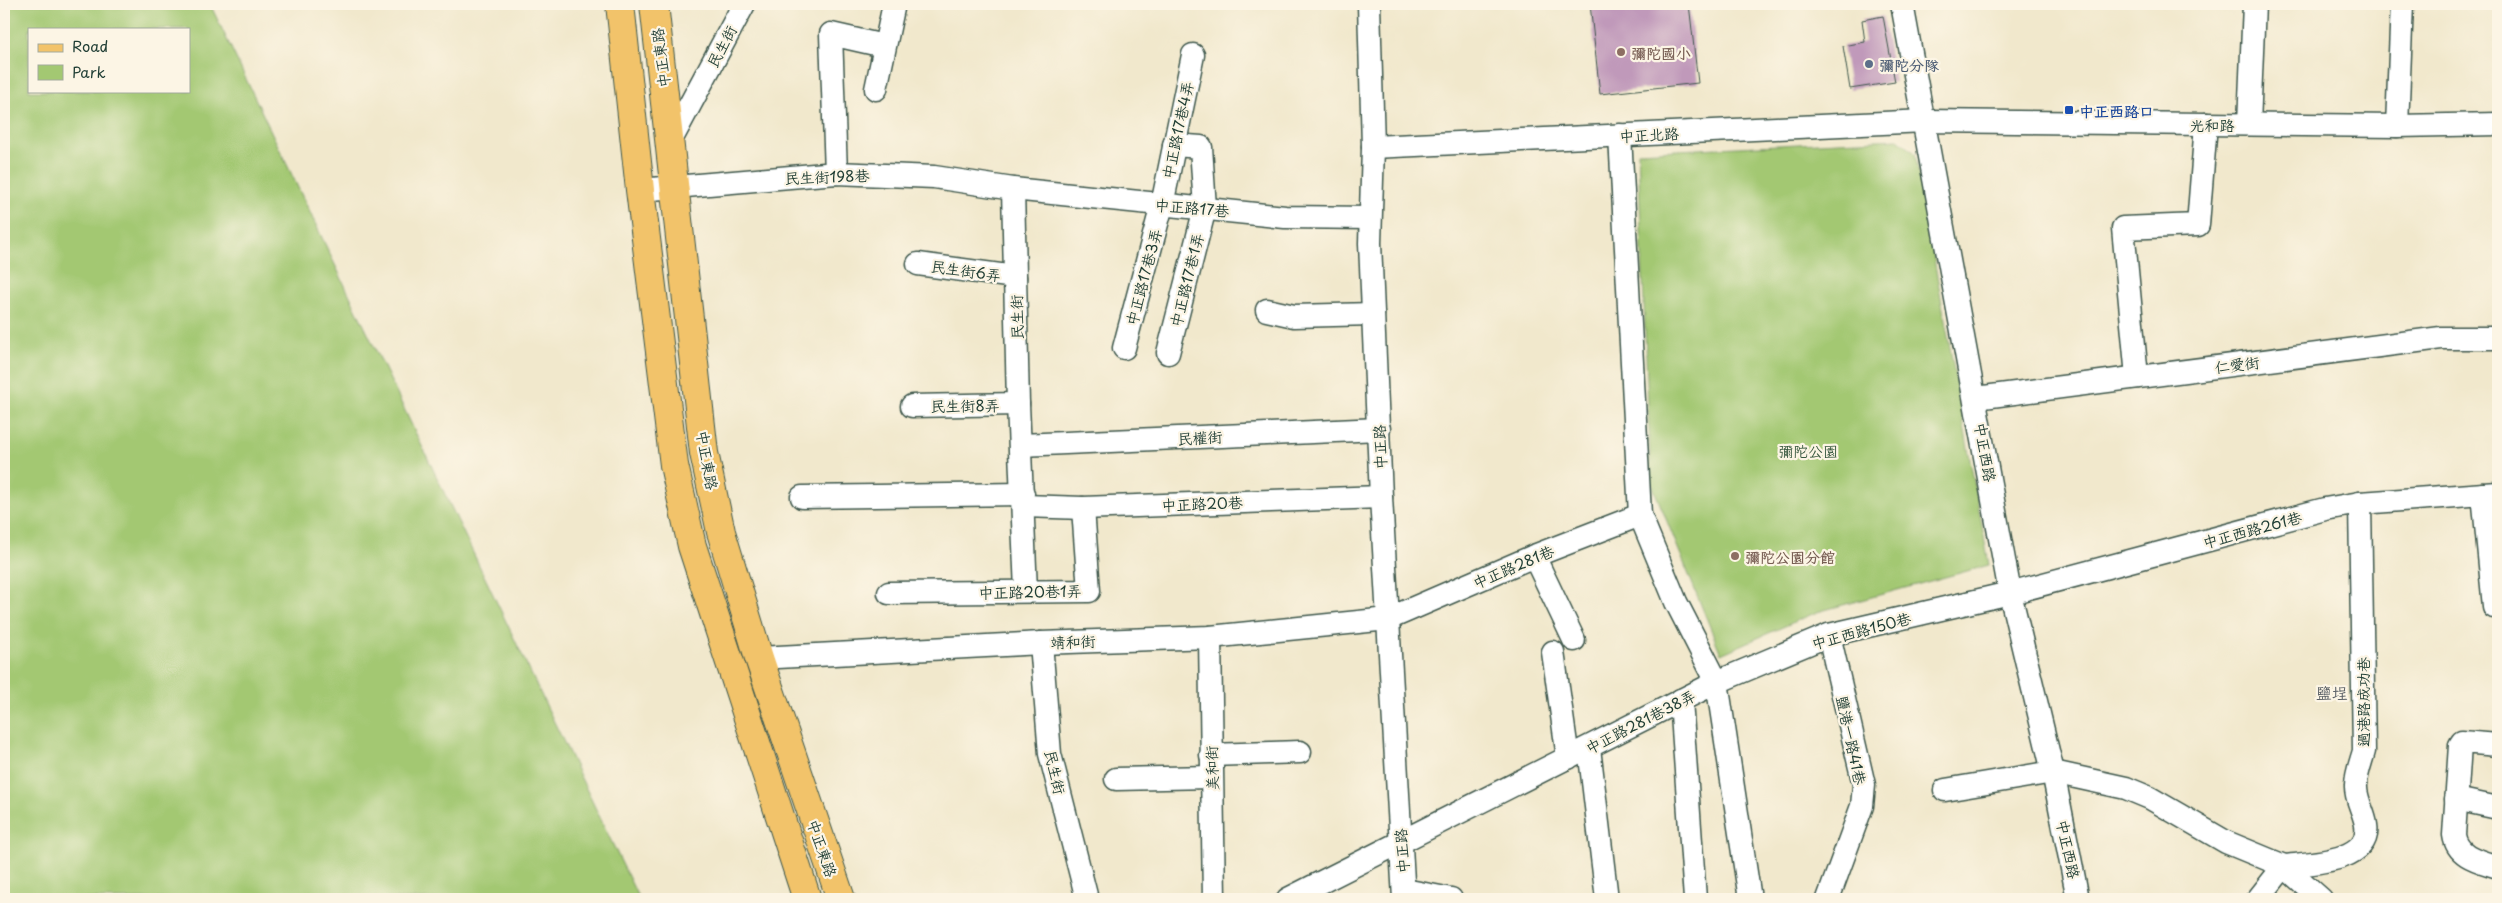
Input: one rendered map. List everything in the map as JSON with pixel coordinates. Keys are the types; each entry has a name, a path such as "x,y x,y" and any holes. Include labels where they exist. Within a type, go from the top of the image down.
{"main road":[{"name":"中正東路","path":"620,4 640,190 674,465 692,546 807,899"},
{"name":"中正東路","path":"654,4 704,453 722,532 758,658 841,899"}],"street":[{"name":"民生街","path":"670,142 744,4"},
{"path":"876,89 894,4"},
{"name":"中正路","path":"1369,4 1373,147 1370,218 1373,314 1381,497 1404,895"},
{"name":"中正西路","path":"1902,4 1976,398 2010,592 2053,772 2078,899"},
{"path":"2249,124 2254,4"},
{"path":"2396,126 2402,4"},
{"path":"836,174 831,34 884,46"},
{"name":"中正路17巷4弄","path":"1162,205 1193,56"},
{"name":"中正北路","path":"1373,147 1925,121"},
{"name":"光和路","path":"1925,121 2396,126 2498,124"},
{"path":"2137,377 2123,228 2198,225 2206,124"},
{"path":"1620,135 1640,515 1676,602 1717,682 1750,899"},
{"name":"中正路17巷1弄","path":"1168,352 1204,208 1201,147 1174,145"},
{"name":"民生街198巷","path":"640,190 675,185 836,174 934,177 1013,189"},
{"name":"民生街","path":"1013,189 1018,404 1021,445"},
{"name":"中正路17巷","path":"1013,189 1285,217 1370,218"},
{"name":"中正路17巷3弄","path":"1124,348 1162,205"},
{"name":"民生街6弄","path":"918,264 1015,277"},
{"path":"1267,310 1294,316 1373,314"},
{"name":"仁愛街","path":"1976,398 2441,338 2498,338"},
{"name":"民生街8弄","path":"912,406 1018,404"},
{"name":"民權街","path":"1021,445 1379,429"},
{"path":"1021,445 1026,591"},
{"path":"2490,494 2494,607"},
{"name":"中正西路261巷","path":"2010,592 2325,509 2360,502 2490,494"},
{"name":"中正路20巷","path":"802,498 1023,500 1083,508 1381,497"},
{"name":"過港路成功巷","path":"2284,866 2340,858 2362,845 2367,835 2356,784 2364,751 2360,502"},
{"name":"中正路20巷1弄","path":"889,593 1088,590 1083,508"},
{"name":"中正路281巷","path":"1388,618 1534,556 1640,515"},
{"path":"1534,556 1574,640"},
{"name":"中正西路150巷","path":"1717,682 1829,635 2010,592"},
{"name":"靖和街","path":"758,658 1041,642 1210,637 1388,618"},
{"name":"鹽港一路41巷","path":"1828,899 1862,806 1864,785 1829,635"},
{"name":"美和街","path":"1210,637 1214,899"},
{"name":"民生街","path":"1041,642 1050,754 1087,899"},
{"path":"1553,652 1568,758"},
{"name":"中正路281巷38弄","path":"1288,899 1717,682"},
{"path":"1681,700 1695,899"},
{"path":"2498,745 2462,742 2460,745 2456,799 2456,844 2467,856 2498,868"},
{"path":"1589,748 1608,899"},
{"path":"1116,779 1300,752"},
{"path":"1945,790 2053,772 2126,788 2150,798 2226,842 2284,866 2318,898"},
{"path":"2456,799 2498,808"},
{"path":"2258,899 2284,866"},
{"path":"1404,895 1452,899"}],"green space":[{"path":"4,4 210,4 639,899 4,899"},
{"name":"彌陀公園","path":"1898,139 1915,153 1989,565 1817,612 1721,654 1651,482 1638,152"}],"building":[{"path":"1590,4 1689,4 1698,83 1600,94"},
{"name":"彌陀分隊","path":"1883,16 1895,82 1850,89 1843,46 1865,42 1862,20"}],"place":[{"name":"彌陀國小","path":"1621,52"},
{"name":"彌陀分隊","path":"1869,64"},
{"name":"中正西路口","path":"2069,110"},
{"name":"彌陀公園分館","path":"1735,556"}],"district":[{"name":"鹽埕","path":"2332,692"}]}
